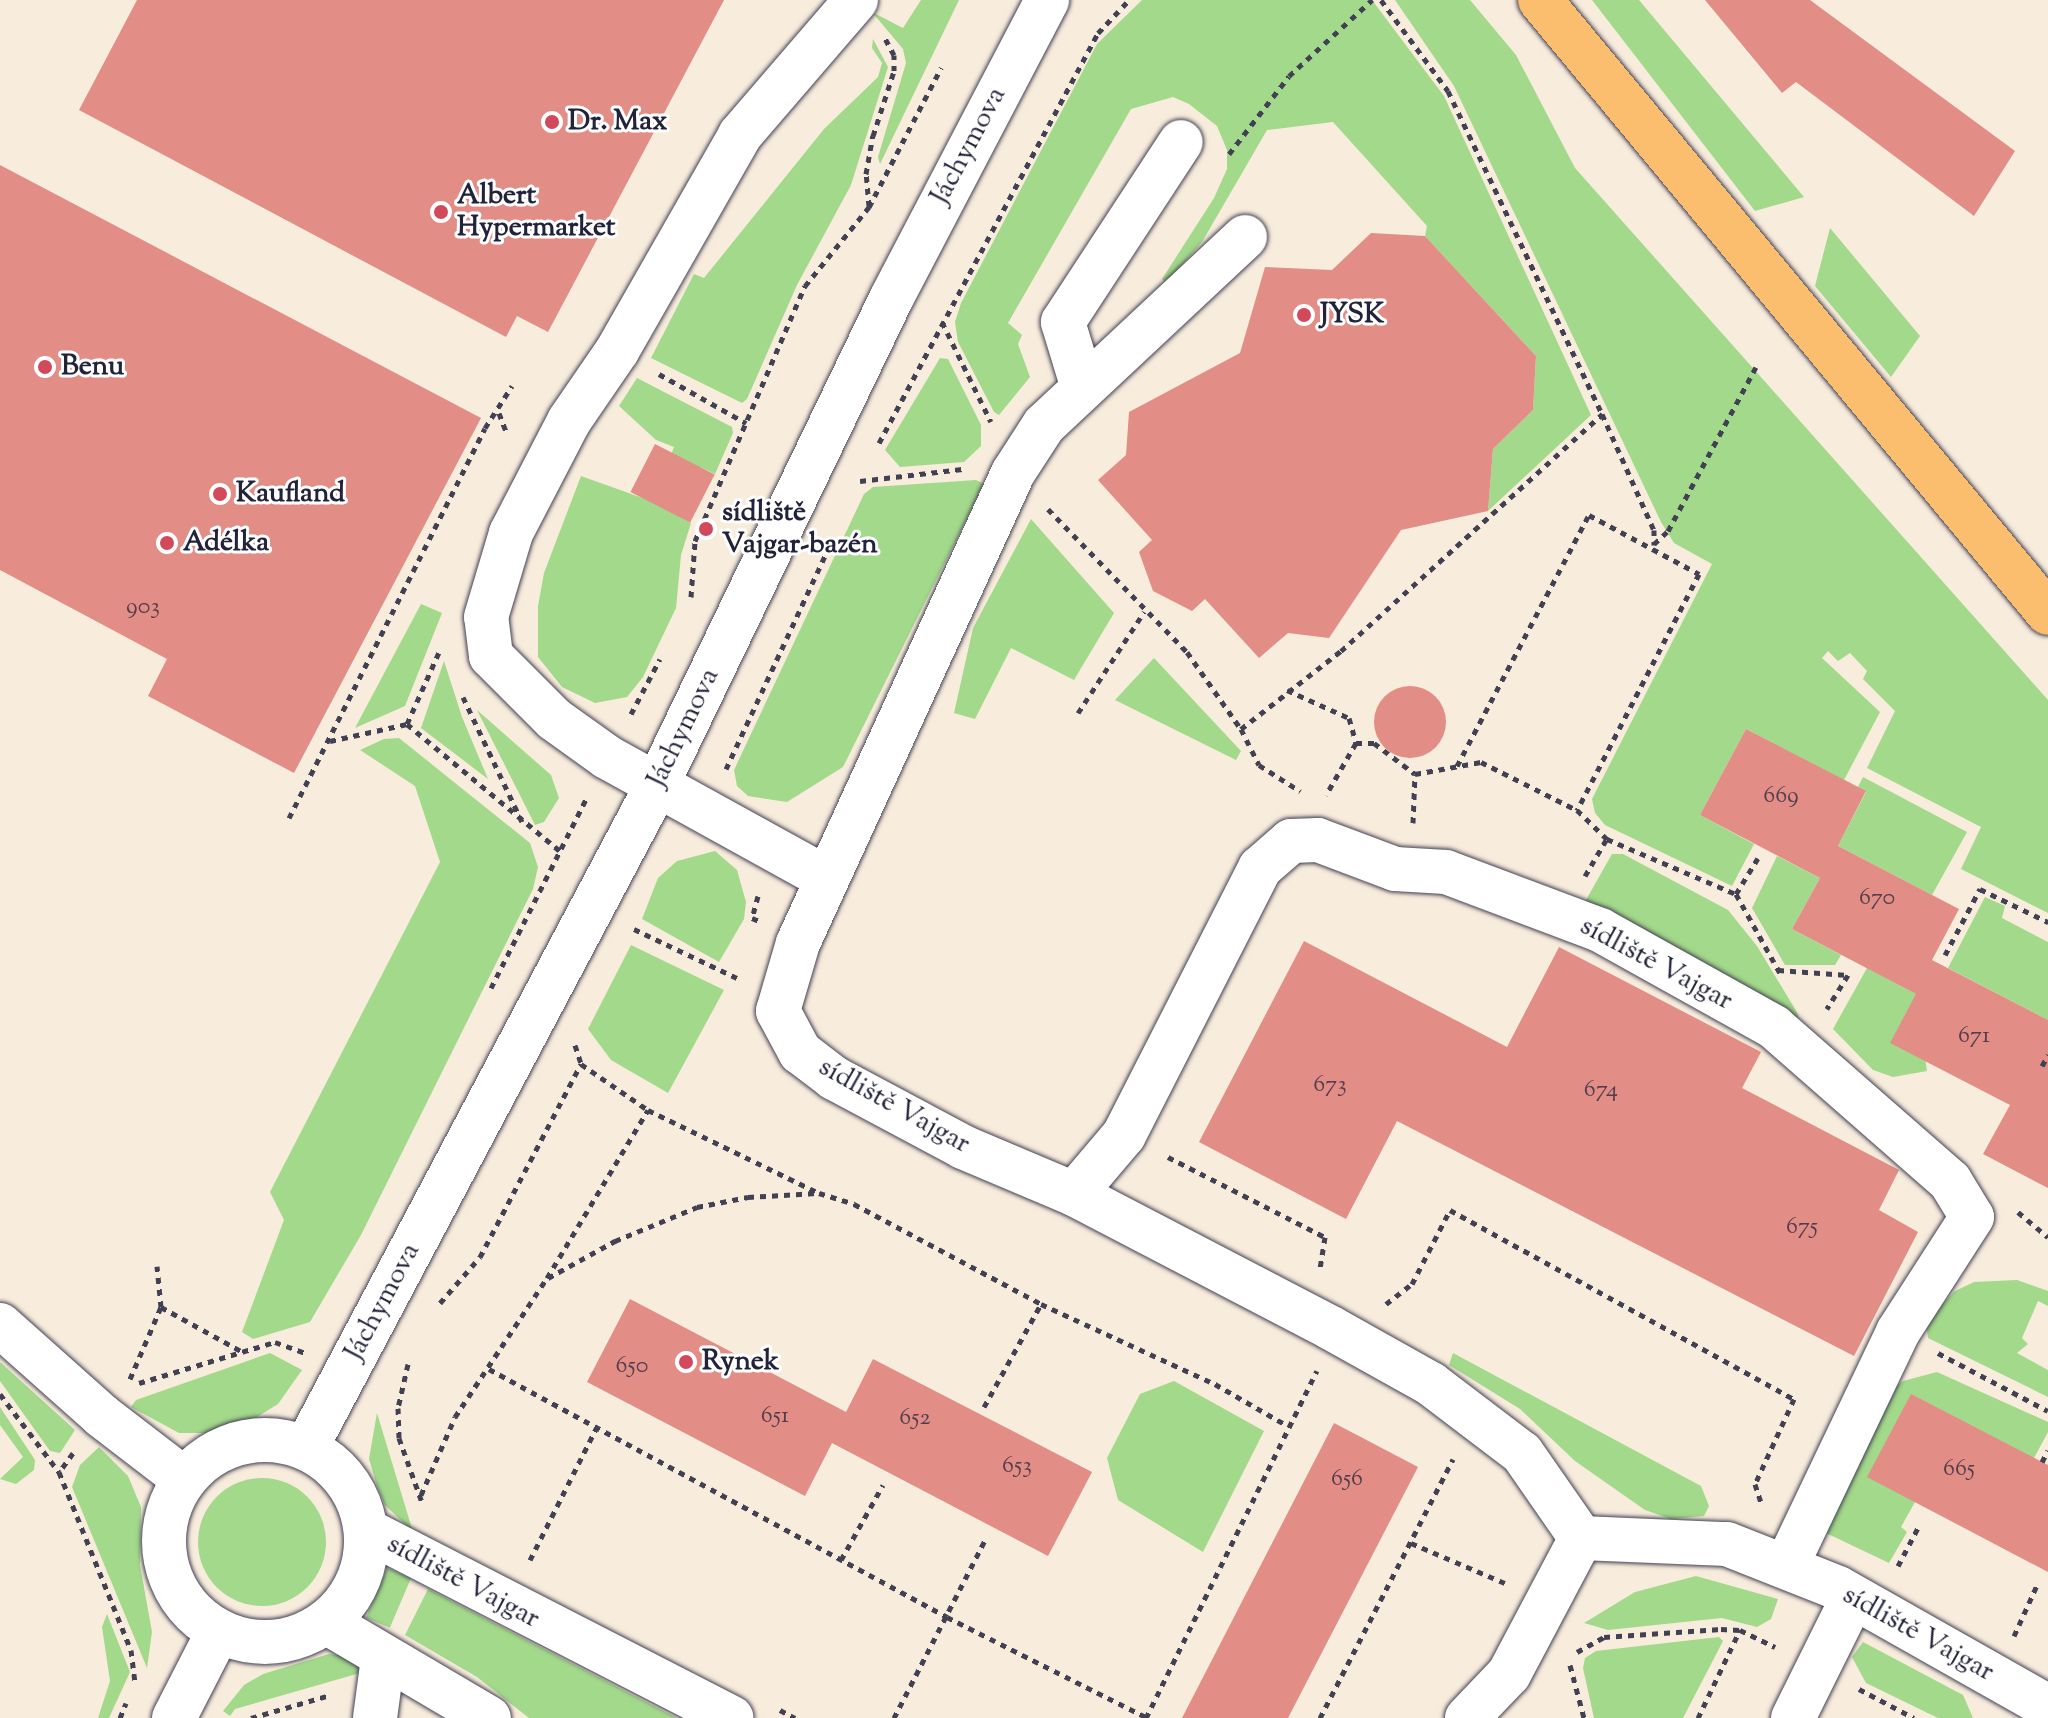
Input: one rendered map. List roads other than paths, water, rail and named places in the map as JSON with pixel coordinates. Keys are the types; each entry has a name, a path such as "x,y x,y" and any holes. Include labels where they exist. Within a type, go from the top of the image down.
{"main road":[{"path":"1540,0 2048,613"}],"street":[{"name":"Jáchymova","path":"306,1448 657,785 904,272 1047,0"},
{"path":"855,3 740,135 617,351 569,421 511,533 486,617 491,656 512,680 607,757 826,878 995,459 1044,425 1245,237"},
{"path":"1083,388 1063,322 1181,142"},
{"name":"sídliště Vajgar","path":"1074,1194 1124,1135 1260,868 1319,822 1395,869 1446,872 1600,930 1774,1027 1950,1181 1972,1217 1898,1332 1793,1548"},
{"name":"sídliště Vajgar","path":"826,878 798,943 778,1011 800,1052 834,1078 963,1147 1074,1194 1331,1328 1431,1384 1522,1453 1581,1538 1793,1548 1853,1597 2048,1707"},
{"path":"0,1325 102,1416 184,1479"},
{"path":"284,1441 306,1448 347,1481 366,1530 358,1581 326,1622 306,1635 262,1643 218,1632 188,1608 168,1576 164,1525 184,1479 200,1463 240,1442 284,1441"},
{"name":"sídliště Vajgar","path":"366,1530 732,1718"},
{"path":"1467,1718 1509,1674 1581,1538"},
{"path":"1793,1718 1853,1597"},
{"path":"326,1622 479,1713"},
{"path":"174,1718 218,1632"},
{"path":"375,1718 383,1658"},
{"path":"427,1718 479,1713"}],"place":[{"name":"Dr. Max","path":"552,122"},
{"name":"Albert Hypermarket","path":"441,212"},
{"name":"JYSK","path":"1304,315"},
{"name":"Benu","path":"45,367"},
{"name":"Kaufland","path":"220,494"},
{"name":"sídliště Vajgar-bazén","path":"706,529"},
{"name":"Adélka","path":"167,543"},
{"name":"Rynek","path":"686,1362"}]}
